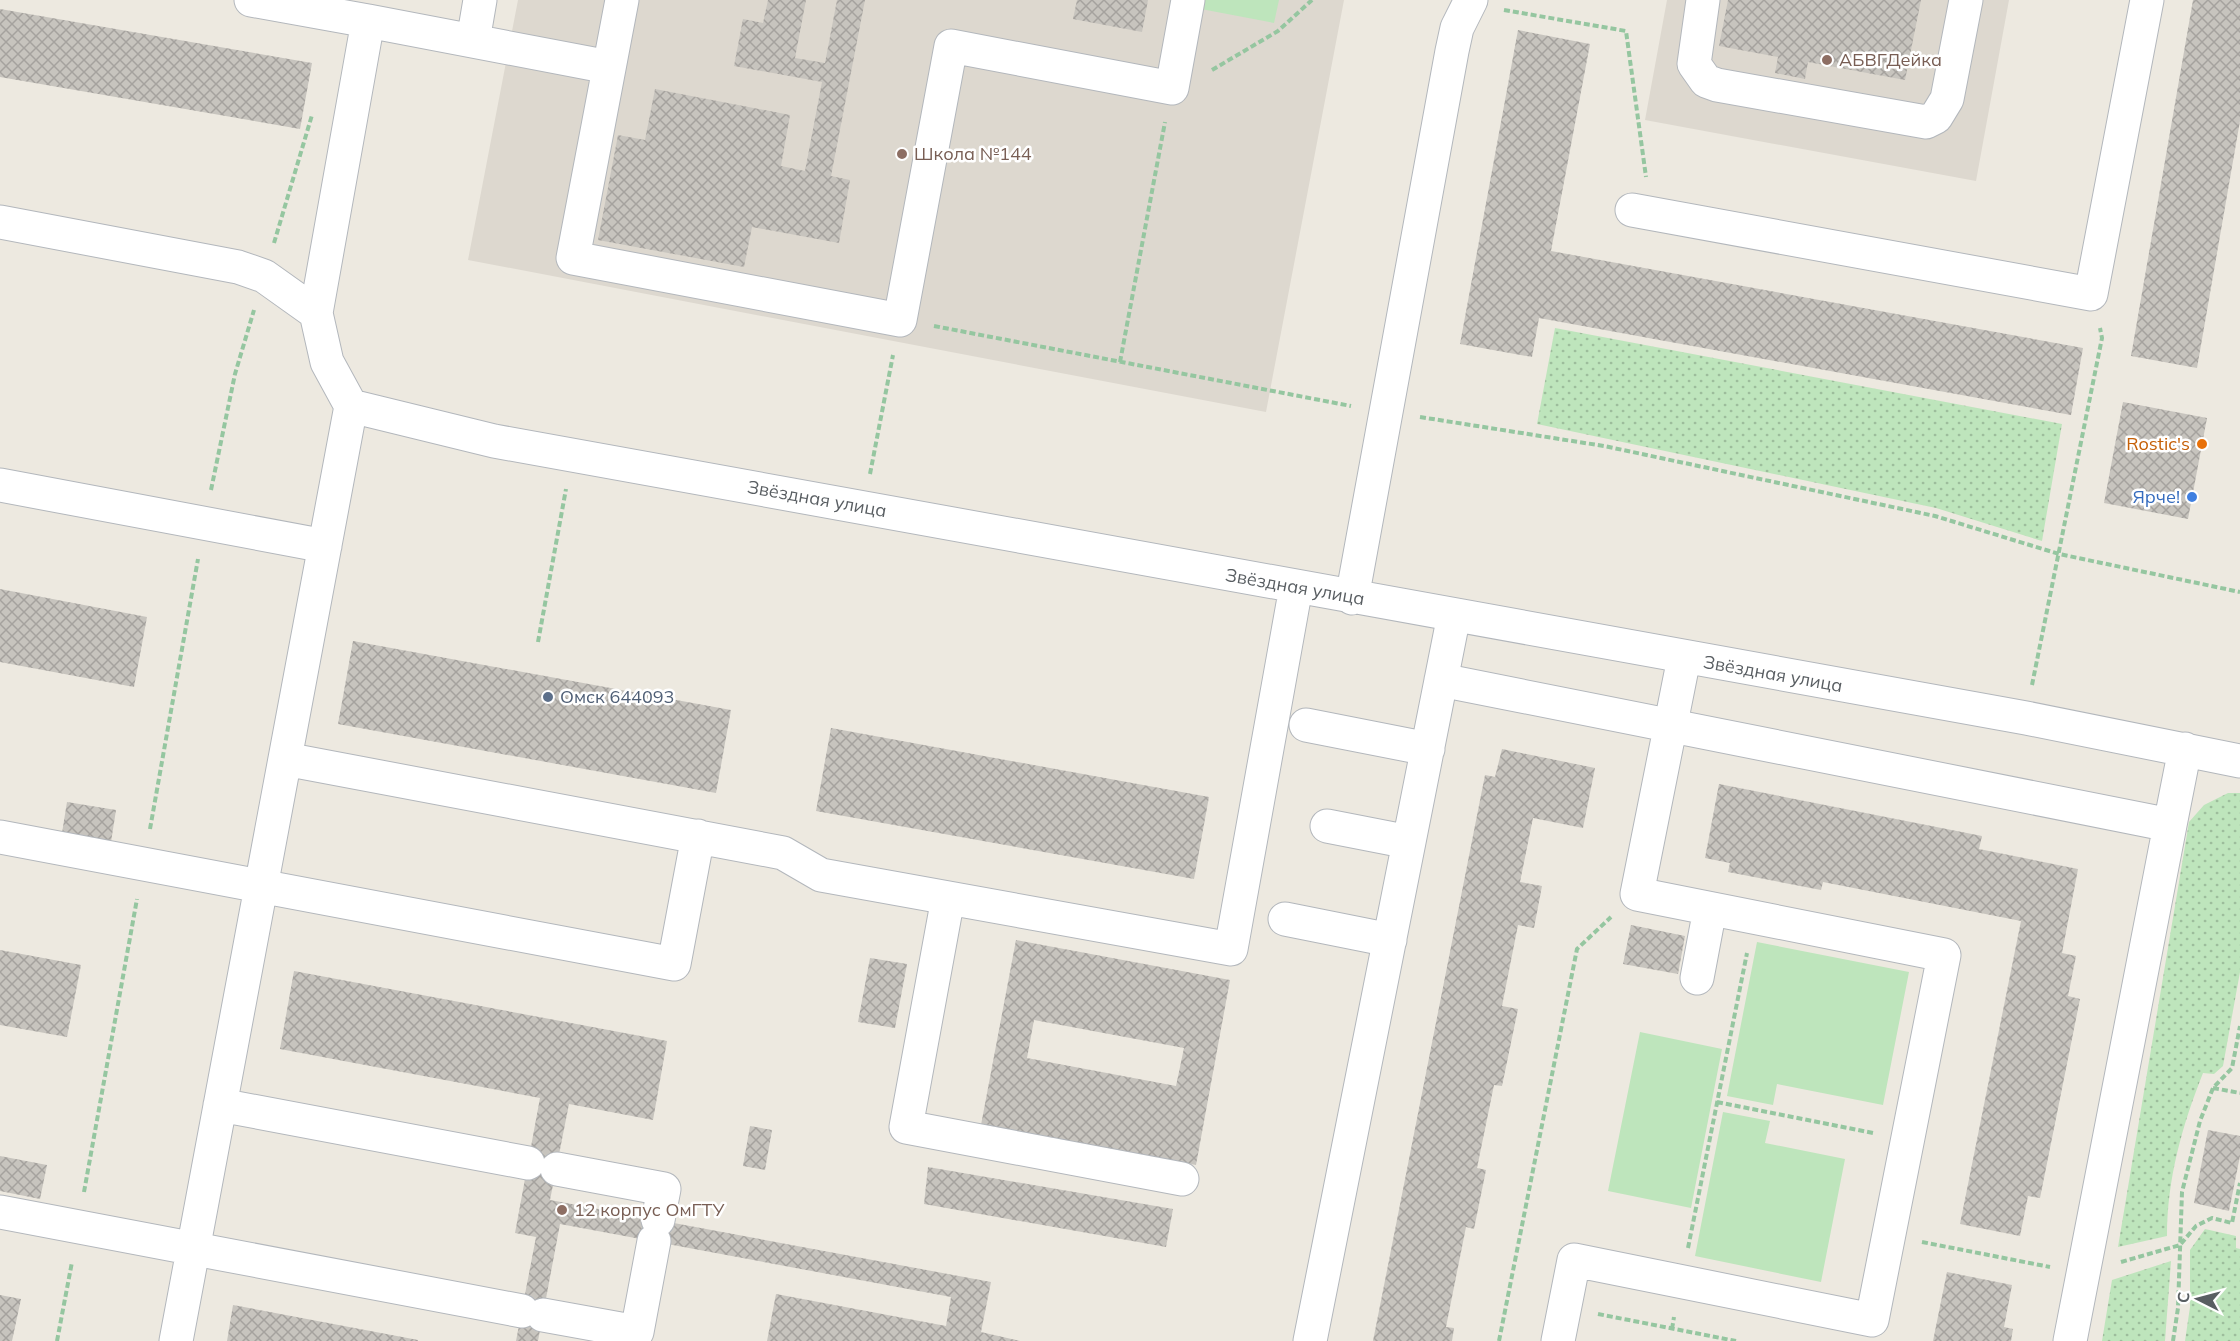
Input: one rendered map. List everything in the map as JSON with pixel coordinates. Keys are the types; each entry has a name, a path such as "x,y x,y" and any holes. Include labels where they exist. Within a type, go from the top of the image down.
{"street":[{"path":"251,0 609,67"},
{"path":"473,41 480,0"},
{"path":"621,0 573,258 900,320 951,46 1172,88 1188,0"},
{"path":"1703,0 1694,63 1706,81 1717,85 1926,122 1936,117 1947,99 1966,0"},
{"path":"1641,211 2091,294 2146,0"},
{"path":"1352,598 1452,51 1457,27 1470,2"},
{"path":"176,1341 351,406 327,362 316,314 368,21"},
{"path":"0,222 238,267 264,276 316,314"},
{"name":"Звёздная улица","path":"351,406 494,441 572,456 2026,718 2240,761"},
{"path":"0,485 325,546"},
{"path":"285,759 783,853 821,875 1231,949 1296,587"},
{"path":"1310,1341 1454,615"},
{"path":"1558,1341 1574,1260 1872,1320 1944,955 1636,894 1684,658"},
{"path":"1441,680 2170,825"},
{"path":"1306,725 1428,749"},
{"path":"2070,1341 2081,1274 2185,750"},
{"path":"1327,826 1409,842"},
{"path":"0,837 674,964 698,836"},
{"path":"948,898 906,1127 1182,1179"},
{"path":"1697,978 1710,909"},
{"path":"1285,919 1390,940"},
{"path":"0,1212 533,1313 638,1336 664,1189 220,1105"}],"path":[{"path":"1120,362 1172,88 1227,63 1278,31 1312,0"},
{"path":"1470,2 1626,31 1641,211"},
{"path":"57,1341 205,523 235,374 314,110"},
{"path":"2026,718 2102,338 2091,294"},
{"path":"864,507 900,320 1386,412 1604,446 1935,516 2059,554 2240,592"},
{"path":"538,642 572,456"},
{"path":"1499,1341 1577,949 1636,894"},
{"path":"1672,1329 1754,917"},
{"path":"2173,1341 2178,1308 2182,1192 2200,1121 2213,1088 2232,1068 2240,1026"},
{"path":"2213,1088 2240,1093"},
{"path":"1717,1102 1907,1140"},
{"path":"1889,1235 2081,1274 2181,1245 2196,1226 2212,1218 2232,1223 2240,1183"},
{"path":"1564,1307 1736,1341"}],"shaded area":[{"name":"Школа №144","path":"518,0 1344,0 1266,412 468,260"},
{"name":"АБВГДейка","path":"1667,0 2009,0 1976,181 1645,120"}],"green space":[{"path":"1203,0 1279,0 1274,23 1201,9"},
{"path":"1555,328 2062,424 2042,541 1936,508 1537,424"},
{"path":"2228,793 2240,793 2240,972 2223,1066 2214,1074 2203,1073 2189,1113 2173,1173 2167,1236 2118,1247 2189,822 2204,805"},
{"path":"1757,942 1909,972 1883,1105 1777,1084 1773,1105 1727,1096"},
{"path":"1640,1032 1722,1049 1691,1208 1608,1191"},
{"path":"1723,1112 1770,1121 1765,1143 1845,1159 1821,1282 1695,1256"},
{"path":"2205,1229 2236,1236 2236,1248 2240,1249 2240,1341 2185,1341 2190,1307 2190,1250"},
{"path":"2171,1261 2165,1341 2102,1341 2112,1280"}],"building":[{"path":"768,0 806,0 795,58 825,63 837,0 865,0 831,176 850,180 839,243 752,227 744,267 598,240 618,135 645,140 655,89 790,115 781,166 805,171 822,82 734,66 743,19 763,23"},
{"path":"1077,0 1148,0 1142,32 1073,19"},
{"path":"1728,0 1921,0 1905,80 1808,62 1805,79 1775,73 1778,57 1719,46"},
{"path":"2193,0 2240,0 2240,121 2197,368 2131,356"},
{"path":"0,9 312,63 300,129 0,77"},
{"path":"1518,30 1590,44 1551,251 2083,348 2071,415 1539,318 1532,357 1460,344"},
{"path":"2123,402 2207,418 2188,519 2104,503"},
{"path":"0,589 147,617 134,687 0,662"},
{"path":"353,641 731,710 716,793 338,724"},
{"path":"831,728 1209,797 1194,879 816,811"},
{"path":"1502,749 1595,768 1583,828 1533,818 1520,882 1542,886 1534,928 1518,925 1502,1006 1518,1009 1502,1086 1494,1085 1477,1168 1486,1170 1474,1229 1466,1227 1446,1327 1454,1328 1452,1341 1373,1341 1485,775 1495,777"},
{"path":"1719,784 1982,836 1979,849 2078,869 2062,953 2076,956 2068,996 2080,999 2040,1198 2028,1196 2020,1236 1960,1224 2021,921 1823,882 1821,890 1728,872 1730,863 1705,858"},
{"path":"67,802 116,810 111,842 62,833"},
{"path":"1631,925 1685,936 1678,974 1623,964"},
{"path":"1016,940 1230,980 1196,1165 981,1125","holes":["1034,1020 1184,1048 1176,1086 1027,1058"]},
{"path":"0,950 81,965 67,1037 0,1025"},
{"path":"870,958 907,964 895,1028 858,1022"},
{"path":"294,971 667,1041 653,1120 569,1104 550,1200 991,1282 981,1332 1020,1341 767,1341 776,1294 946,1326 951,1297 560,1224 538,1341 516,1341 536,1237 515,1233 540,1098 280,1049"},
{"path":"750,1126 772,1130 765,1170 743,1166"},
{"path":"2208,1130 2240,1136 2240,1156 2229,1211 2194,1203"},
{"path":"0,1156 47,1165 40,1199 0,1191"},
{"path":"928,1167 1173,1209 1166,1247 924,1204"},
{"path":"1947,1272 2012,1285 2004,1327 2013,1329 2011,1341 1933,1341"},
{"path":"0,1295 21,1299 12,1341 0,1341"},
{"path":"233,1305 418,1340 418,1341 227,1341"}],"place":[{"name":"АБВГДейка","path":"1827,60"},
{"name":"Школа №144","path":"902,154"},
{"name":"Rostic's","path":"2202,444"},
{"name":"Ярче!","path":"2192,497"},
{"name":"Омск 644093","path":"548,697"},
{"name":"12 корпус ОмГТУ","path":"562,1210"}]}
